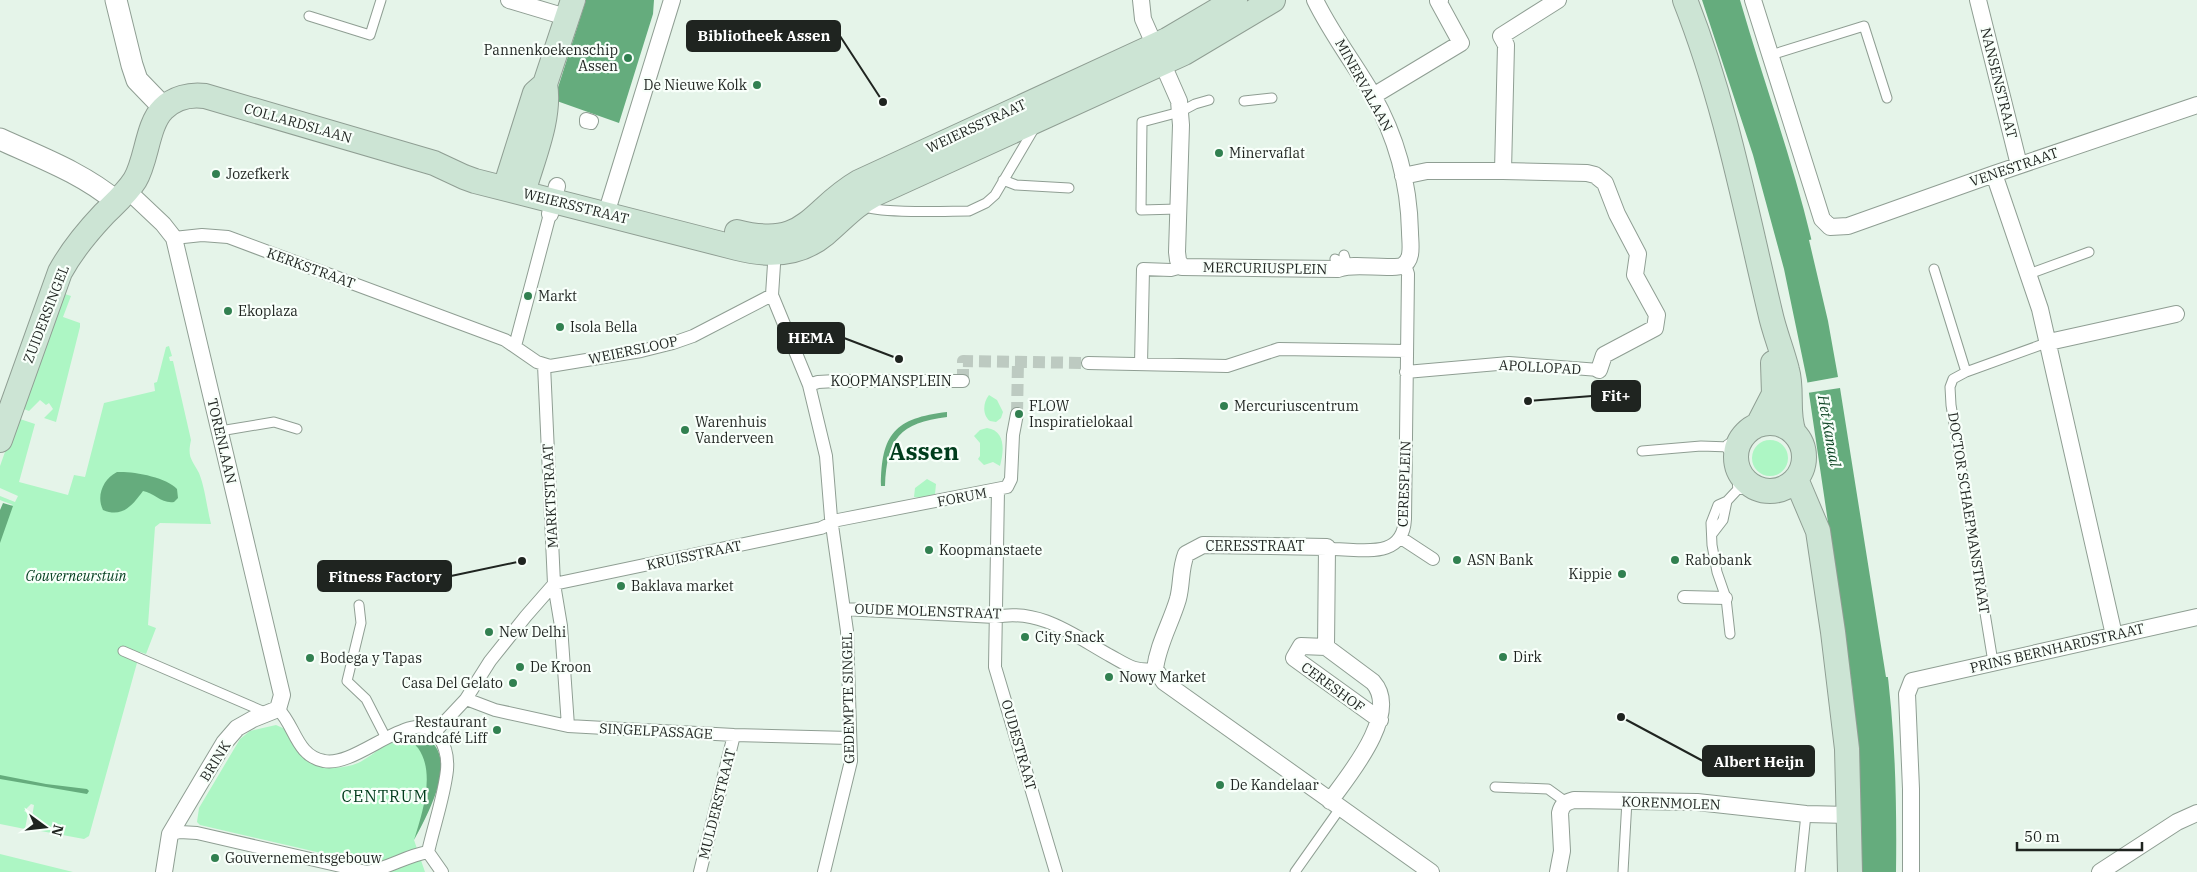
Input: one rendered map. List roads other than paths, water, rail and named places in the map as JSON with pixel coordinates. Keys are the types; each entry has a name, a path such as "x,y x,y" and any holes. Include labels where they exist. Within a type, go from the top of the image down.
{"main road":[{"name":"WEIERSSTRAAT","path":"608,206 673,225 748,251 774,245 795,232 814,231 877,193 1042,116 1159,54 1181,32 1235,0"},
{"name":"WEIERSSTRAAT","path":"814,231 840,194 860,182 1159,54 1207,41 1273,0"},
{"path":"1685,0 1712,73 1722,110 1772,318 1788,372 1790,391 1789,421 1803,451 1801,470 1796,479 1781,489 1772,491 1744,484 1737,466 1734,447 1758,425 1774,394 1772,318"},
{"path":"516,183 535,93 545,84 570,9"},
{"name":"COLLARDSLAAN","path":"164,108 192,95 205,96 434,162 464,178 516,183"},
{"name":"ZUIDERSINGEL","path":"0,440 60,272 80,241 122,196 139,170 156,120 164,108"},
{"name":"WEIERSSTRAAT","path":"516,183 554,200 608,206 760,237 774,245"},
{"path":"1758,425 1778,424 1794,433"},
{"path":"1796,479 1818,530 1825,579 1846,749 1850,872"},
{"path":"1772,491 1783,497 1795,510 1807,532 1825,579"}],"street":[{"path":"116,0 137,80 164,108"},
{"path":"509,0 570,9"},
{"path":"608,206 672,0"},
{"name":"MERCURIUSPLEIN","path":"1141,0 1143,19 1174,87 1180,112 1178,260 1182,267"},
{"name":"MINERVALAAN","path":"1315,0 1373,96 1391,132 1403,176 1410,217 1409,260 1405,265 1408,274 1407,351"},
{"path":"1373,96 1461,42 1438,1 1440,0"},
{"path":"1403,176 1427,171 1503,171 1506,45 1501,36 1558,0"},
{"path":"1753,0 1771,55"},
{"name":"NANSENSTRAAT","path":"1978,0 2019,165"},
{"name":"VENESTRAAT","path":"1771,55 1822,219 1830,228 1848,226 2019,165 2197,105"},
{"path":"0,139 75,174 105,191 122,196"},
{"name":"APOLLOPAD","path":"1406,372 1509,363 1599,370 1604,354 1655,328 1657,315 1635,275 1638,254 1616,214 1606,183 1602,179 1586,172 1503,171"},
{"path":"1994,174 2029,274 2049,342 2114,635"},
{"name":"TORENLAAN","path":"122,196 163,224 174,238 279,677 282,695 273,711"},
{"path":"544,365 532,360 515,346 554,200"},
{"name":"KERKSTRAAT","path":"174,238 202,235 228,237 505,340 515,346"},
{"path":"774,245 772,295 809,385"},
{"name":"MERCURIUSPLEIN","path":"1141,364 1143,269 1171,270 1182,267 1338,268 1342,260 1394,267 1405,265"},
{"name":"WEIERSLOOP","path":"544,365 556,366 641,351 673,343 693,336 772,295"},
{"name":"DOCTOR SCHAEPMANSTRAAT","path":"2049,342 2176,314"},
{"path":"1088,363 1227,366 1279,349 1407,351"},
{"name":"CERESPLEIN","path":"1327,547 1333,549 1383,549 1392,547 1401,538 1405,519 1407,351"},
{"name":"MARKTSTRAAT","path":"544,365 554,584 561,626 568,726"},
{"name":"KOOPMANSPLEIN","path":"832,523 826,456 809,385 818,382 836,381 963,381"},
{"path":"998,490 1007,487 1011,479 1013,435 1017,414"},
{"name":"FORUM","path":"832,523 998,490 995,617"},
{"name":"KRUISSTRAAT","path":"554,584 815,530 832,523"},
{"name":"GEDEMPTE SINGEL","path":"824,872 849,771 850,738 847,632 832,523"},
{"path":"1401,538 1433,559"},
{"name":"CERESSTRAAT","path":"1155,669 1158,649 1178,598 1183,561 1191,549 1210,544 1327,547"},
{"name":"CERESHOF","path":"1326,647 1327,547"},
{"path":"435,732 466,699 490,661 554,584"},
{"path":"1684,597 1726,603"},
{"name":"OUDE MOLENSTRAAT","path":"844,608 995,617 1007,614 1027,615 1060,627 1135,669 1155,669"},
{"name":"OUDESTRAAT","path":"995,617 995,667 1056,872"},
{"name":"PRINS BERNHARDSTRAAT","path":"1911,872 1907,694 1912,681 2197,617"},
{"name":"CERESHOF","path":"1336,804 1380,720 1381,697 1379,688 1326,647 1301,646 1294,658 1380,720"},
{"path":"1155,669 1164,682 1427,871"},
{"name":"SINGELPASSAGE","path":"466,699 495,710 568,726 734,735 850,738"},
{"path":"273,711 288,718 301,748 324,762 346,760 408,727 427,728 435,732 447,756 447,770 428,852"},
{"name":"BRINK","path":"170,834 224,743 237,728 273,711"},
{"name":"MULDERSTRAAT","path":"700,872 734,735"},
{"name":"KORENMOLEN","path":"1566,802 1626,800 1697,802 1806,814 1849,815"},
{"path":"1558,872 1562,851 1560,813 1561,808 1566,802"},
{"path":"2100,872 2177,822 2197,813"},
{"path":"164,872 170,834 180,832 196,833 367,872 384,869 417,854 428,852"},
{"path":"428,852 444,872"}],"lane":[{"path":"308,16 370,35 380,0"},
{"path":"1771,55 1864,26 1887,98"},
{"path":"1244,101 1272,98"},
{"path":"1178,209 1140,210 1142,122 1180,112 1195,104 1209,100"},
{"path":"858,204 875,209 969,211 986,204 995,195 1002,180 1042,116"},
{"path":"1002,180 1016,185 1070,188"},
{"path":"2029,274 2089,252"},
{"path":"1934,269 1966,372"},
{"name":"DOCTOR SCHAEPMANSTRAAT","path":"1993,662 1951,404 1950,387 1953,379 1966,372 2049,342"},
{"path":"220,431 274,422 297,429"},
{"path":"1642,451 1694,446 1734,447"},
{"path":"1730,634 1726,603 1717,572 1713,533 1723,520 1727,501 1744,484"},
{"path":"359,605 360,624 348,681 366,700 386,738"},
{"path":"123,651 273,711"},
{"path":"1494,787 1548,789 1566,802"},
{"path":"1623,872 1626,800"},
{"path":"1295,872 1336,804"},
{"path":"1800,872 1806,814"}],"water":[{"path":"586,0 654,0 653,14 619,123 554,100"},
{"name":"Het Kanaal","path":"1702,0 1740,0 1795,178 1823,290 1843,393 1885,654 1895,763 1896,872 1862,872 1861,810 1852,685 1807,380 1784,269 1753,155"},
{"path":"947,412 947,417 918,424 907,429 899,436 889,456 885,486 881,486 884,453 888,441 894,432 903,424 915,419"},
{"path":"117,472 140,474 166,481 177,489 178,498 174,502 170,502 143,491 131,506 126,509 116,513 103,510 100,499 102,488 108,479"},
{"path":"3,503 13,506 0,543 0,510"},
{"path":"410,734 427,739 437,749 441,763 440,779 435,796 414,840 424,806 427,781 426,769 423,758 415,745 405,739 393,741"},
{"path":"0,775 46,784 87,789 89,791 87,794 0,779"}],"tunnel":[{"path":"963,381 963,361 1088,363"},
{"path":"1017,414 1018,362"}],"place":[{"name":"Pannenkoekenschip Assen","path":"628,58"},
{"name":"De Nieuwe Kolk","path":"757,85"},
{"name":"Bibliotheek Assen","path":"883,102"},
{"name":"Minervaflat","path":"1219,153"},
{"name":"Jozefkerk","path":"216,174"},
{"name":"Markt","path":"528,296"},
{"name":"Ekoplaza","path":"228,311"},
{"name":"Isola Bella","path":"560,327"},
{"name":"HEMA","path":"899,359"},
{"name":"Fit+","path":"1528,401"},
{"name":"Mercuriuscentrum","path":"1224,406"},
{"name":"FLOW Inspiratielokaal","path":"1019,414"},
{"name":"Warenhuis Vanderveen","path":"685,430"},
{"name":"Koopmanstaete","path":"929,550"},
{"name":"ASN Bank","path":"1457,560"},
{"name":"Rabobank","path":"1675,560"},
{"name":"Fitness Factory","path":"522,561"},
{"name":"Kippie","path":"1622,574"},
{"name":"Baklava market","path":"621,586"},
{"name":"New Delhi","path":"489,632"},
{"name":"City Snack","path":"1025,637"},
{"name":"Dirk","path":"1503,657"},
{"name":"Bodega y Tapas","path":"310,658"},
{"name":"De Kroon","path":"520,667"},
{"name":"Nowy Market","path":"1109,677"},
{"name":"Casa Del Gelato","path":"513,683"},
{"name":"Albert Heijn","path":"1621,717"},
{"name":"Restaurant Grandcafé Liff","path":"497,730"},
{"name":"De Kandelaar","path":"1220,785"},
{"name":"Gouvernementsgebouw","path":"215,858"}],"district":[{"name":"Assen","path":"924,452"},
{"name":"CENTRUM","path":"385,796"}],"park label":[{"name":"Gouverneurstuin","path":"76,576"}]}
